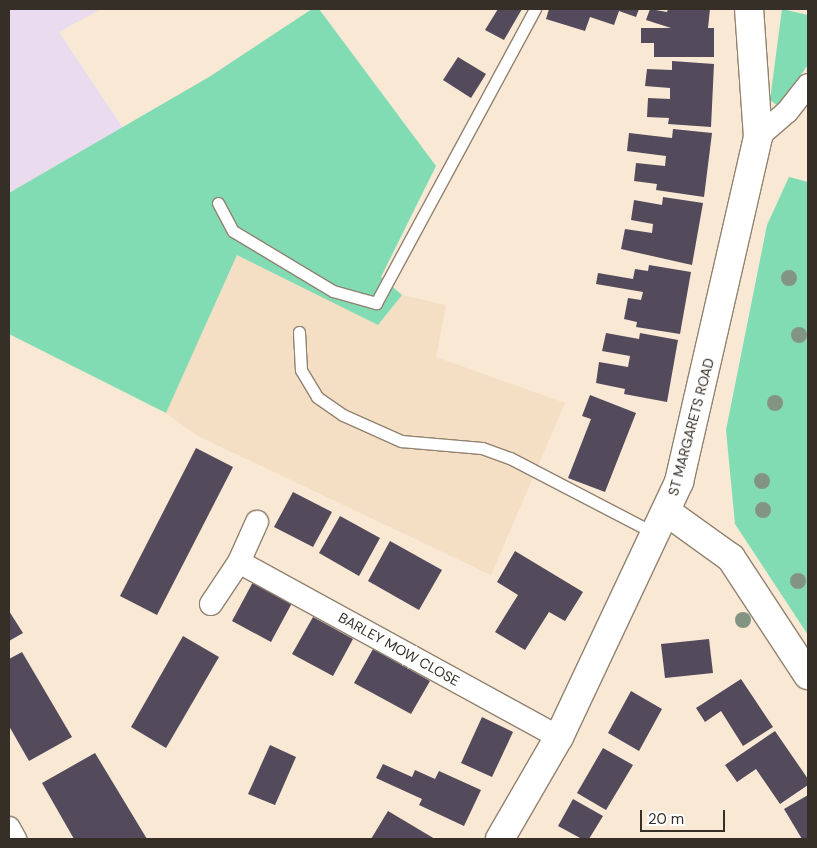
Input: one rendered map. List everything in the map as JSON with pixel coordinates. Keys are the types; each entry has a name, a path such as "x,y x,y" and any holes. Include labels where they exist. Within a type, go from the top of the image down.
{"street":[{"name":"ST MARGARETS ROAD","path":"500,839 559,737 662,523 679,482 758,137 750,9"},
{"path":"758,137 787,112 808,85"},
{"path":"211,604 239,562 257,522"},
{"path":"662,523 731,558 808,676"},
{"name":"BARLEY MOW CLOSE","path":"239,562 559,737"},
{"path":"9,828 15,839"}],"lane":[{"path":"218,203 233,231 333,291 376,303 536,9"},
{"path":"299,332 301,370 317,397 343,416 401,441 482,448 510,458 662,523"}],"shaded area":[{"path":"9,9 101,9 59,32 123,128 9,193"},
{"path":"237,254 378,325 402,295 446,305 436,357 565,403 491,575 196,435 166,413"}],"green space":[{"path":"312,9 319,9 436,166 381,277 402,295 378,325 237,255 166,413 9,334 9,193 209,77"},
{"path":"782,9 808,15 808,65 778,106 770,100"},
{"path":"789,177 808,182 808,635 735,524 726,430 767,225"}],"building":[{"path":"498,9 522,9 504,40 485,30"},
{"path":"549,9 639,9 636,17 619,11 614,25 590,17 585,31 546,19"},
{"path":"650,9 667,12 668,9 710,9 708,28 714,28 714,57 654,57 654,43 641,43 641,28 671,28 646,20"},
{"path":"458,57 486,74 471,98 443,80"},
{"path":"672,61 714,64 711,127 668,124 669,118 647,117 648,98 670,99 670,88 645,86 647,69 672,70"},
{"path":"673,129 712,133 704,197 656,190 657,184 634,181 636,163 665,166 666,156 627,151 629,133 672,138"},
{"path":"663,197 703,203 692,265 621,249 625,229 652,233 653,224 631,220 634,200 662,205"},
{"path":"649,265 691,272 680,334 636,327 637,322 624,319 628,298 641,300 643,292 596,284 598,273 633,279 635,269 648,271"},
{"path":"606,333 639,339 640,333 678,340 667,402 624,394 625,389 596,383 599,362 628,367 630,356 602,351"},
{"path":"590,395 636,413 605,492 568,478 591,419 582,416"},
{"path":"196,448 233,467 157,615 120,596"},
{"path":"293,492 332,512 313,547 274,527"},
{"path":"340,516 380,538 359,576 319,553"},
{"path":"390,541 442,570 419,610 368,581"},
{"path":"515,551 583,592 565,621 549,612 525,650 495,632 518,595 497,582"},
{"path":"253,582 292,603 271,642 232,621"},
{"path":"9,611 23,633 9,641"},
{"path":"313,617 353,639 333,676 292,654"},
{"path":"183,636 219,657 166,748 131,727"},
{"path":"709,639 713,673 665,678 661,644"},
{"path":"373,649 430,681 411,714 354,683"},
{"path":"22,652 72,737 29,761 9,726 9,659"},
{"path":"741,679 773,727 743,746 721,711 705,722 696,708"},
{"path":"631,691 662,709 639,751 608,733"},
{"path":"482,717 513,732 492,777 461,763"},
{"path":"775,731 808,779 808,785 780,804 756,769 737,782 725,765"},
{"path":"270,745 296,757 275,805 248,794"},
{"path":"603,748 633,765 606,810 577,793"},
{"path":"95,753 147,839 74,839 42,783"},
{"path":"383,764 412,777 415,770 435,779 439,771 481,790 464,826 419,805 422,799 376,778"},
{"path":"808,795 808,839 802,839 784,809"},
{"path":"573,799 603,816 589,839 582,839 558,826"},
{"path":"388,811 435,839 371,839"}]}
